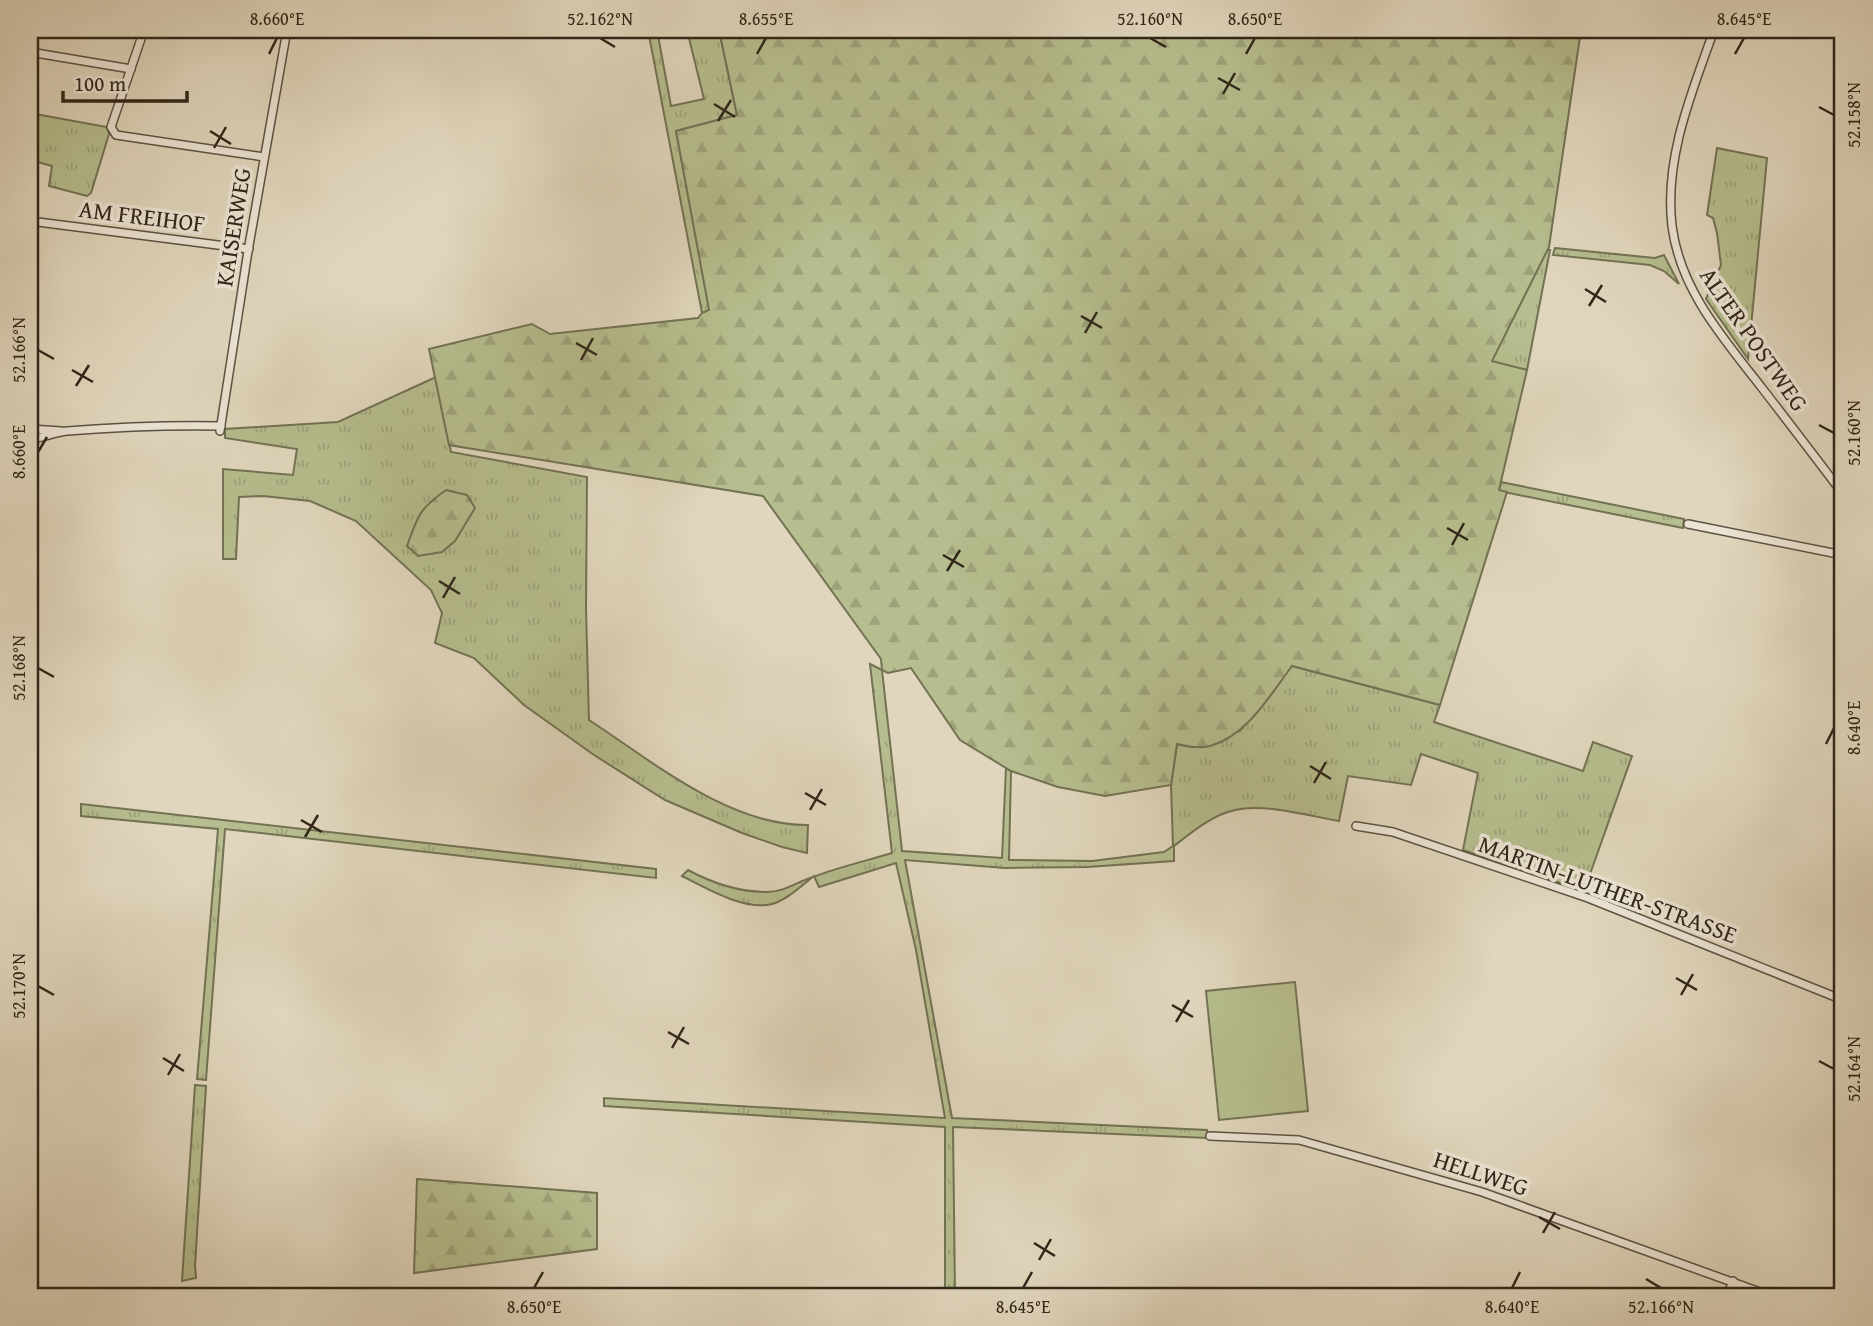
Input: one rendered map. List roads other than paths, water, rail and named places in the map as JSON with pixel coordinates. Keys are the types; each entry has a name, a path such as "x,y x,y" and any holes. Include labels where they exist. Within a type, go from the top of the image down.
{"street":[{"path":"144,30 111,127 116,135 264,157"},
{"name":"KAISERWEG","path":"65,431 173,425 221,429 287,30"},
{"name":"ALTER POSTWEG","path":"1714,30 1678,139 1671,204 1672,227 1680,261 1692,290 1723,337 1843,494"},
{"path":"30,52 131,69"},
{"name":"AM FREIHOF","path":"30,221 249,248"},
{"path":"30,429 65,431"},
{"path":"30,439 65,431"},
{"path":"1688,524 1843,555"},
{"name":"MARTIN-LUTHER-STRASSE","path":"1356,826 1393,832 1588,898 1843,1000"},
{"name":"HELLWEG","path":"1210,1136 1299,1140 1482,1192 1771,1296"},
{"path":"1727,1296 1732,1281"}]}
